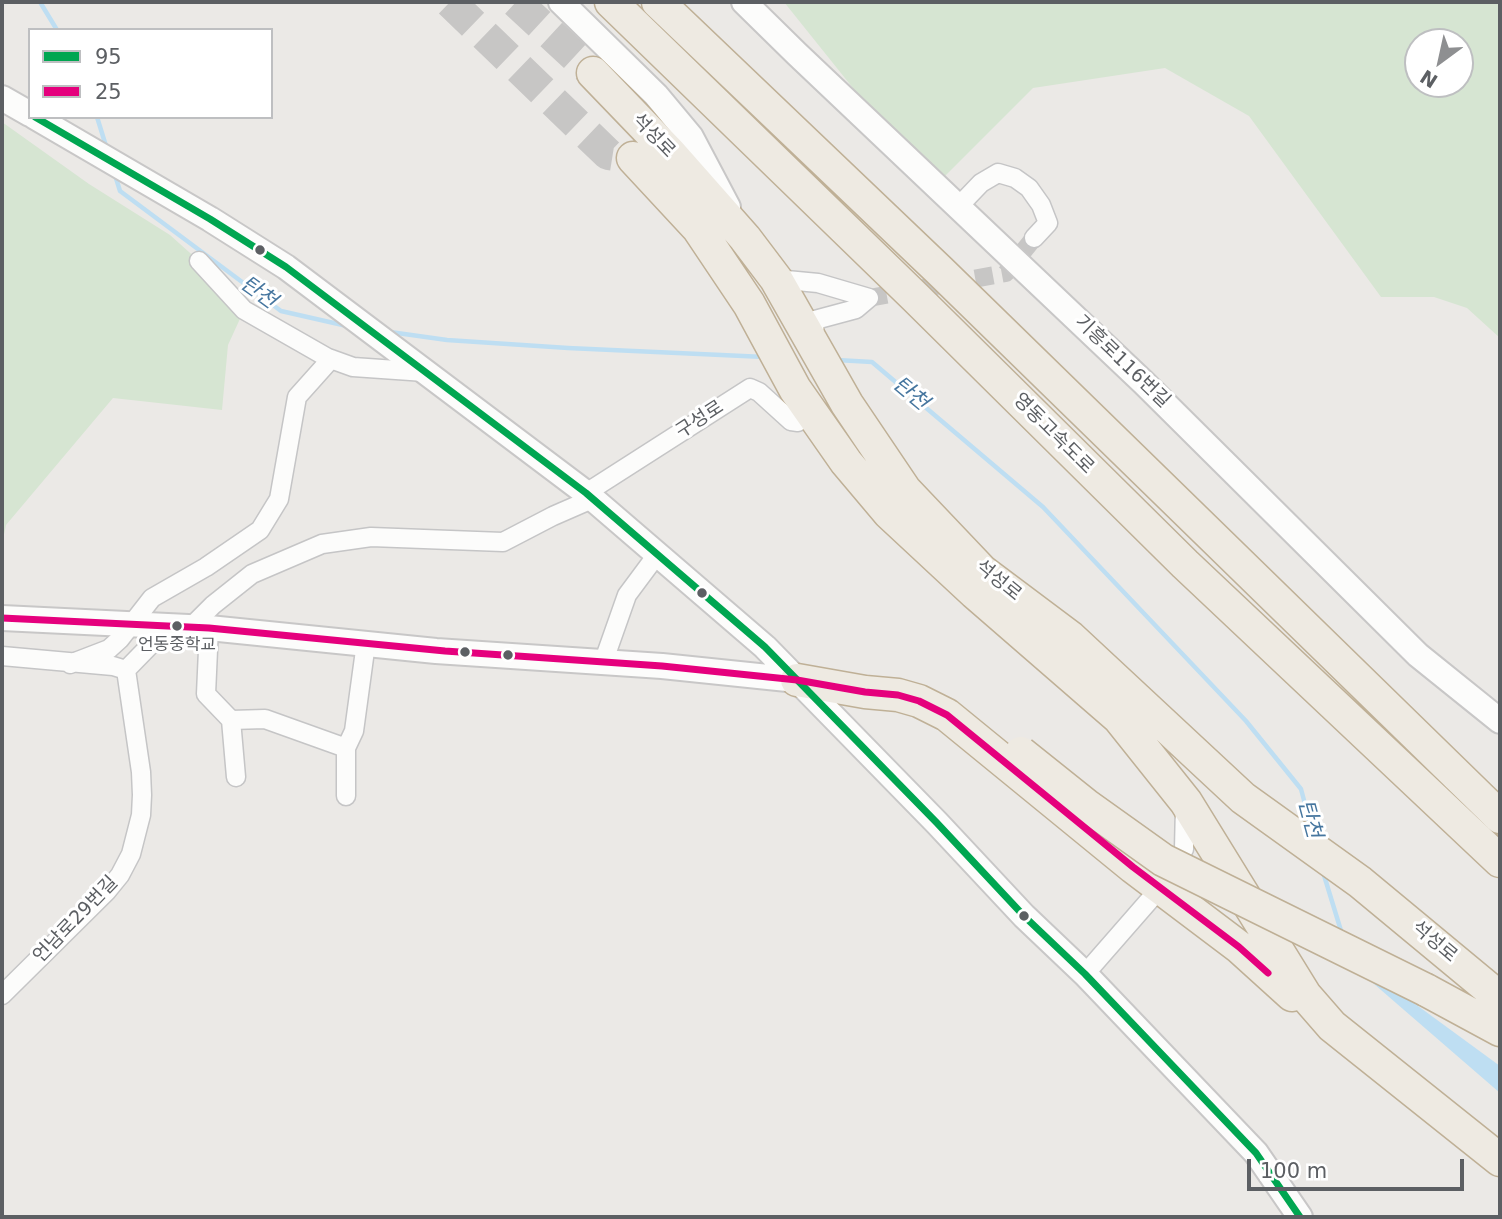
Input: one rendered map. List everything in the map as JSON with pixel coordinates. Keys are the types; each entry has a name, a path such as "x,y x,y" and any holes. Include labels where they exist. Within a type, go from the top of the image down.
{"highway":[{"name":"영동고속도로","path":"611,2 925,306 1185,564 1500,861"},
{"name":"영동고속도로","path":"658,2 940,271 1500,817"},
{"name":"석성로","path":"593,73 670,153 745,238 781,287 840,392 905,490 982,571 1070,637 1242,797 1360,882 1500,998"},
{"name":"석성로","path":"633,158 698,228 749,304 803,401 846,462 889,513 985,602 1119,718 1185,802 1305,995 1332,1026 1500,1160"},
{"path":"797,680 874,676 923,685 947,696 970,711 1086,805 1163,860 1426,990 1500,1030"},
{"path":"797,680 898,695 919,701 947,715 1159,887 1238,947 1332,1026"},
{"path":"1234,882 1216,824 1216,812 1238,803 1242,797"}],"main road":[{"path":"561,2 656,94 691,137 745,238"},
{"name":"기흥로116번길","path":"744,2 1143,382 1418,655 1500,721"},
{"path":"2,98 28,113"},
{"path":"38,119 210,219 286,267 589,496 765,648 1024,916 1085,974 1256,1153 1300,1217"},
{"path":"2,618 190,627 445,652 797,680"}],"street":[{"path":"958,207 981,183 998,173 1015,178 1029,188 1041,205 1048,223 1034,239"},
{"path":"199,261 244,310 331,359 354,367 428,372"},
{"path":"781,287 818,283 869,298 856,309 815,320 814,334"},
{"path":"70,664 109,649 152,598 206,567 260,530 279,499 297,397 331,359"},
{"name":"구성로","path":"589,496 750,388 759,392 791,421 799,422 803,401"},
{"path":"2,656 113,666 127,670 190,627 252,575 322,544 371,537 503,542 589,496"},
{"path":"603,663 627,595 656,556"},
{"path":"190,627 206,694 232,720 236,777"},
{"path":"346,796 346,748 354,731 366,643"},
{"name":"언남로29번길","path":"2,995 107,891 120,875 131,854 141,815 142,795 127,670"},
{"path":"232,720 265,719 346,748"},
{"path":"1085,974 1159,887 1184,849 1185,802"}],"green space":[{"path":"784,2 1500,2 1500,338 1467,308 1434,297 1381,297 1249,116 1165,68 1033,88 933,188"},
{"path":"2,122 89,184 170,235 199,261 244,310 228,345 222,410 113,398 6,525 2,544"}],"water":[{"path":"1344,958 1362,965 1500,1066 1500,1093"}],"waterway":[{"name":"탄천","path":"40,2 56,28"},
{"name":"탄천","path":"98,119 106,146"},
{"name":"탄천","path":"115,175 120,191 281,311 347,326"},
{"name":"탄천","path":"390,332 447,340 765,357"},
{"name":"탄천","path":"837,360 872,362 1043,507 1246,721 1301,789 1313,834"},
{"name":"탄천","path":"1323,872 1342,934"}],"tunnel":[{"path":"450,2 608,154 633,158"},
{"path":"516,2 593,73"},
{"path":"869,298 1006,273 1034,238"}],"transit line":[{"name":"95","path":"38,119 210,219 286,267 586,493 765,647 1256,1153 1300,1217"},
{"name":"25","path":"2,618 209,628 445,651 662,666 797,680 898,695 919,701 947,715 1268,973"}],"place":[{"name":"언동중학교","path":"177,626"}]}
